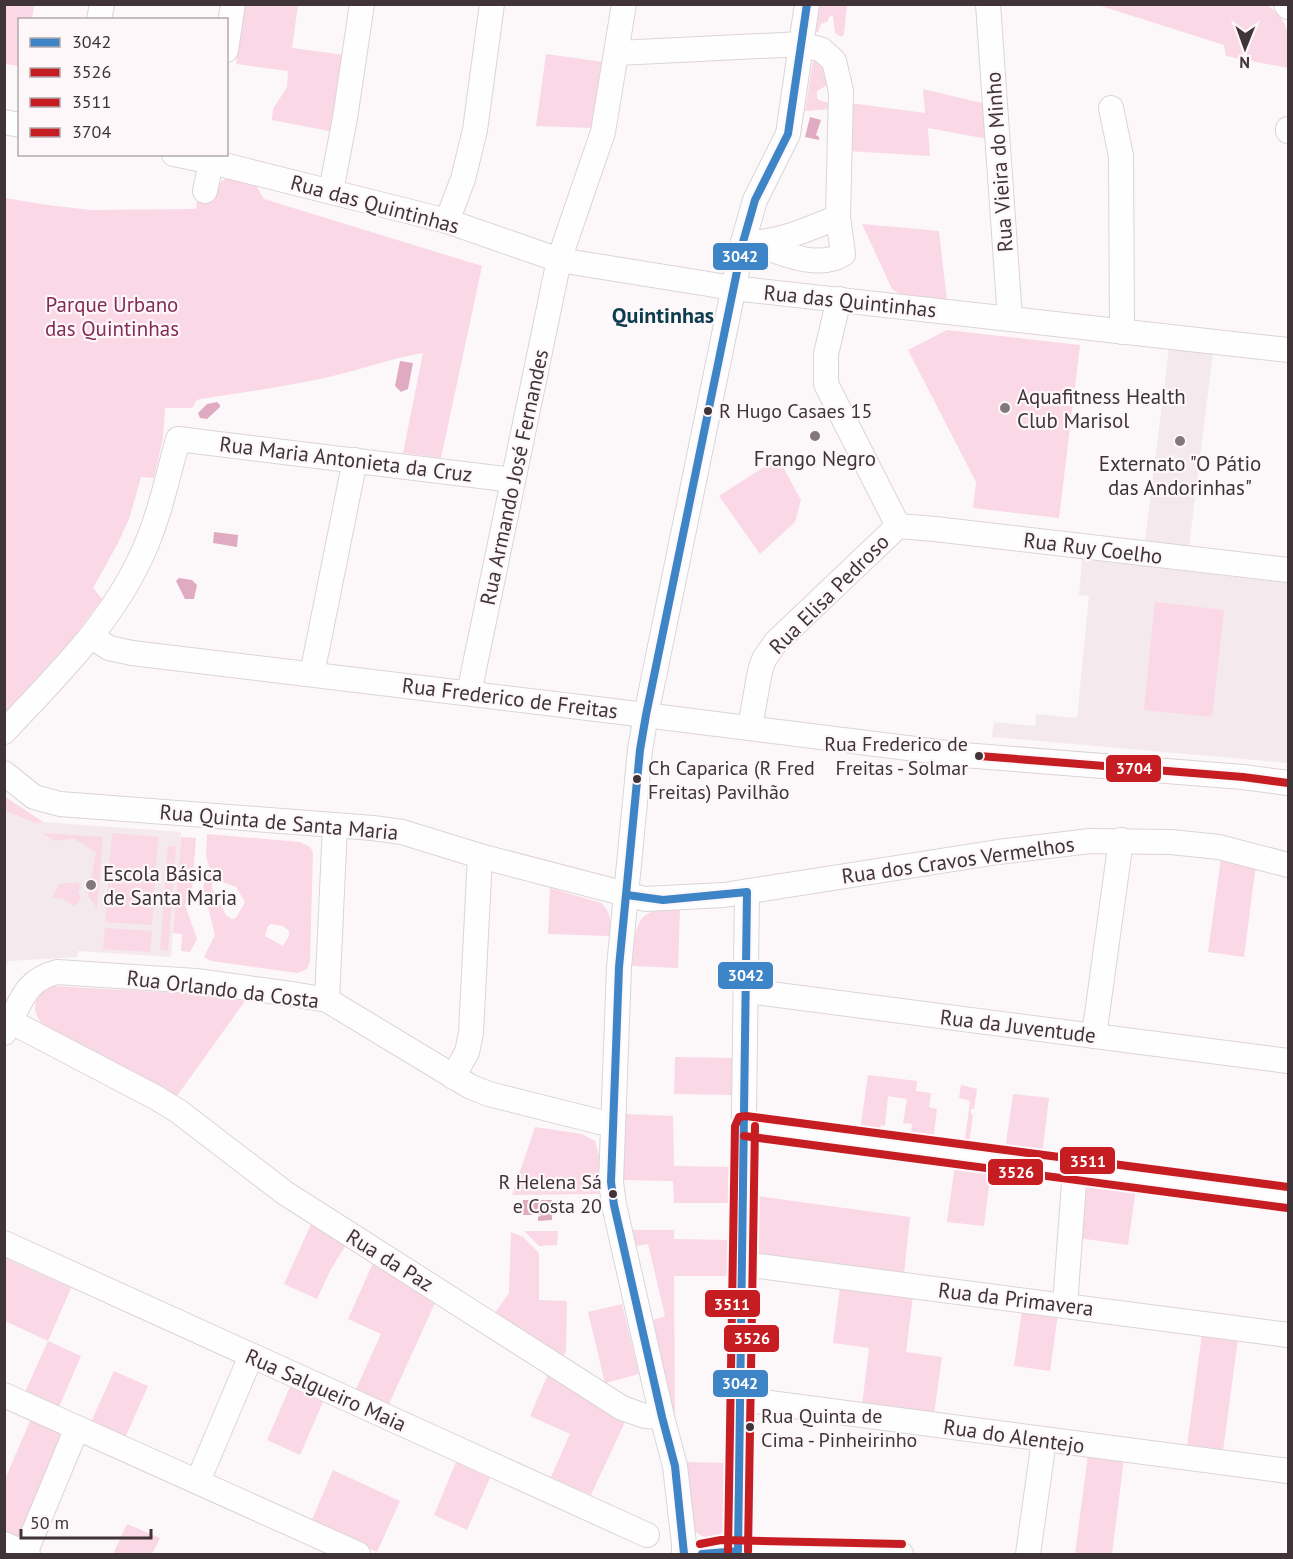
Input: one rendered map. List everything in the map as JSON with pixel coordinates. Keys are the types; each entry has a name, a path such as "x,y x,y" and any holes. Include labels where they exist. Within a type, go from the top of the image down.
{"street":[{"path":"228,37 233,4"},
{"path":"331,191 345,118 362,4"},
{"path":"447,221 463,179 475,130 492,4"},
{"name":"Rua Armando José Fernandes","path":"469,693 559,260 603,132 618,53 624,4"},
{"path":"684,1554 675,1466 610,1182 619,968 639,759 646,715 733,288 749,243 754,200 788,134 807,4"},
{"name":"Rua Vieira do Minho","path":"988,7 1010,319"},
{"path":"618,53 802,44 822,50 834,62 841,91 838,217 843,254 833,260 797,258 749,243"},
{"path":"1111,108 1121,156 1122,332"},
{"name":"Rua das Quintinhas","path":"193,156 212,158 447,221 559,260 733,288 1288,350"},
{"path":"205,191 212,158"},
{"path":"749,243 812,228 838,217"},
{"name":"Rua Elisa Pedroso","path":"750,728 760,671 764,659 776,642 898,526 826,384 826,354 839,299"},
{"name":"Rua Maria Antonieta da Cruz","path":"92,637 130,580 145,549 157,518 178,439 513,480"},
{"path":"312,674 355,460"},
{"name":"Rua Ruy Coelho","path":"898,526 1288,570"},
{"path":"4,732 92,637"},
{"name":"Rua Frederico de Freitas","path":"92,637 110,648 132,653 963,755 1243,777 1288,783"},
{"name":"Rua Quinta de Santa Maria","path":"4,773 34,797 60,804 402,832 480,856 627,895"},
{"path":"327,1000 335,825"},
{"path":"1094,1036 1121,840"},
{"name":"Rua dos Cravos Vermelhos","path":"627,895 663,900 747,892 1062,843 1121,840 1219,847 1288,865"},
{"path":"453,1077 467,1052 471,1033 480,856"},
{"path":"738,1551 747,892"},
{"name":"Rua Orlando da Costa","path":"6,1024 34,982 57,972 196,981 298,994 327,1000 453,1077 489,1094 612,1125"},
{"name":"Rua da Juventude","path":"747,990 1288,1061"},
{"name":"Rua da Paz","path":"6,1024 155,1097 178,1111 285,1193 622,1408 645,1416 662,1417"},
{"path":"744,1126 1288,1198"},
{"path":"1065,1305 1075,1170"},
{"name":"Rua Salgueiro Maia","path":"4,1243 647,1535"},
{"name":"Rua da Primavera","path":"742,1264 1288,1335"},
{"path":"198,1481 251,1356"},
{"path":"4,1395 358,1554"},
{"name":"Rua do Alentejo","path":"740,1399 1288,1471"},
{"path":"19,1550 77,1428"},
{"path":"1028,1554 1044,1440"},
{"path":"702,1554 722,1551 901,1554"}],"shaded area":[{"path":"810,117 821,120 816,135 819,140 805,137"},
{"name":"Externato \"O Pátio das Andorinhas\"","path":"1169,347 1213,353 1189,546 1145,541"},
{"path":"400,361 413,363 408,389 401,392 395,386"},
{"path":"217,402 220,407 207,419 200,418 198,413 207,404"},
{"path":"214,532 238,535 237,547 213,543"},
{"path":"1082,559 1288,583 1288,763 992,737 994,722 1035,726 1036,714 1077,718 1089,596 1079,595"},
{"path":"179,578 192,580 197,585 194,599 185,599 176,581"},
{"name":"Escola Básica de Santa Maria","path":"5,797 43,822 181,832 171,957 78,951 77,957 9,961 5,969"},
{"path":"523,1200 552,1200 552,1220 538,1221 538,1217 542,1215 523,1215"}],"green space":[{"path":"5,4 34,5 32,18 18,18 18,66 5,64"},
{"path":"244,5 298,5 292,48 345,55 334,132 272,120 273,109 287,87 288,71 236,64"},
{"path":"816,5 847,5 844,34 841,37 835,33 833,15 821,24 818,32 812,32"},
{"path":"1098,5 1266,5 1275,11 1285,25 1288,40 1288,68 1226,56 1224,45"},
{"path":"546,54 603,62 591,128 536,126"},
{"path":"814,54 823,60 829,84 817,91 817,98 830,103 830,109 805,111"},
{"path":"923,89 986,104 988,139 928,128 930,156 848,151 850,103 925,113"},
{"name":"Parque Urbano das Quintinhas","path":"230,177 254,182 264,199 482,266 441,458 403,453 423,353 320,379 200,399 192,408 165,408 163,438 154,478 141,477 129,519 93,588 102,599 72,639 5,713 5,198 91,210 196,209 197,201 215,200 221,183"},
{"path":"862,224 939,231 947,301 911,297 892,289"},
{"name":"Aquafitness Health Club Marisol","path":"947,330 1080,345 1059,518 973,508 976,482 908,350"},
{"path":"778,458 801,500 795,522 760,554 719,496"},
{"path":"1155,602 1224,610 1212,717 1144,710"},
{"path":"5,797 43,822 36,823 5,811"},
{"path":"42,833 103,837 97,908 88,896 96,852 73,838 55,841"},
{"path":"112,833 158,837 152,925 105,922"},
{"path":"207,834 300,842 310,847 313,852 310,961 307,969 297,973 211,961 204,957 215,935 203,886 210,871 206,856","holes":["216,880 236,887 245,902 236,918 232,919 226,915 212,888","271,924 283,926 289,931 289,936 283,946 265,936"]},
{"path":"181,837 196,838 192,891 185,905 197,939 190,952 181,951 182,934 173,933"},
{"path":"168,846 176,847 168,951 160,950"},
{"path":"1221,858 1256,864 1244,957 1208,952"},
{"path":"78,882 81,888 78,892 81,899 75,906 61,898 52,898 59,884"},
{"path":"550,888 601,903 610,918 609,936 548,934"},
{"path":"680,909 678,968 632,966 637,927 645,915 655,911"},
{"path":"105,928 152,931 150,952 103,949"},
{"path":"53,986 196,994 245,1001 177,1096 42,1024 35,1006 40,995"},
{"path":"675,1057 735,1058 734,1095 674,1094"},
{"path":"868,1075 917,1081 916,1091 931,1093 929,1107 937,1109 933,1141 910,1138 912,1124 903,1123 907,1099 888,1096 885,1126 881,1125 879,1134 860,1131"},
{"path":"961,1085 977,1089 974,1109 971,1109 971,1114 973,1114 969,1145 950,1143 951,1138 965,1139 970,1101 959,1098"},
{"path":"1013,1094 1049,1098 1042,1155 1005,1150"},
{"path":"626,1114 673,1116 674,1166 734,1167 733,1203 674,1203 673,1181 623,1180"},
{"path":"535,1127 582,1134 595,1141 599,1156 599,1194 512,1195"},
{"path":"955,1165 991,1170 984,1226 947,1222"},
{"path":"1094,1185 1136,1188 1128,1245 1078,1238 1085,1189"},
{"path":"756,1196 910,1217 904,1274 758,1254 754,1242"},
{"path":"312,1222 346,1245 331,1269 317,1299 284,1284"},
{"path":"632,1230 674,1230 674,1239 733,1240 732,1276 674,1276 675,1421 653,1320 665,1316 648,1244 636,1246"},
{"path":"524,1231 558,1231 557,1245 539,1246"},
{"path":"511,1232 523,1237 539,1253 539,1300 567,1302 566,1351 563,1357 494,1314 509,1293"},
{"path":"5,1258 71,1288 48,1341 5,1321"},
{"path":"373,1263 435,1303 389,1404 356,1389 381,1334 348,1319"},
{"path":"840,1287 913,1296 906,1352 942,1357 934,1414 862,1405 869,1348 833,1343"},
{"path":"622,1304 639,1374 605,1383 588,1312"},
{"path":"1022,1310 1058,1314 1050,1371 1014,1366"},
{"path":"1202,1333 1238,1338 1223,1451 1187,1446"},
{"path":"48,1341 81,1356 59,1407 25,1392"},
{"path":"114,1371 148,1386 125,1438 91,1422"},
{"path":"549,1372 625,1422 591,1495 551,1477 570,1434 530,1416"},
{"path":"290,1387 323,1402 300,1455 267,1440"},
{"path":"31,1419 55,1429 61,1437 18,1538 5,1532 5,1479"},
{"path":"1088,1454 1124,1459 1112,1554 1075,1554"},
{"path":"456,1462 490,1478 467,1530 434,1515"},
{"path":"685,1462 729,1463 727,1524 722,1533 714,1538 704,1537 695,1531"},
{"path":"333,1470 400,1501 377,1552 311,1522"},
{"path":"127,1524 160,1538 152,1554 113,1554"}],"transit line":[{"name":"3042","path":"684,1554 675,1466 614,1205 611,1182 619,967 640,750 646,715 743,242 755,200 788,134 807,4"},
{"name":"3704","path":"979,756 1243,777 1288,783"},
{"name":"3042","path":"627,895 663,900 747,892 738,1551 702,1554"},
{"name":"3511","path":"728,1551 735,1126 739,1117 746,1116 1288,1187"},
{"name":"3526","path":"748,1551 755,1126"},
{"name":"3526","path":"744,1136 1287,1208"},
{"name":"3511","path":"700,1544 721,1540 902,1544"}],"place":[{"name":"Aquafitness Health Club Marisol","path":"1005,408"},
{"name":"R Hugo Casaes 15","path":"708,411"},
{"name":"Frango Negro","path":"815,436"},
{"name":"Externato \"O Pátio das Andorinhas\"","path":"1180,441"},
{"name":"Rua Frederico de Freitas - Solmar","path":"979,756"},
{"name":"Ch Caparica (R Fred Freitas) Pavilhão","path":"637,779"},
{"name":"Escola Básica de Santa Maria","path":"91,885"},
{"name":"R Helena Sá e Costa 20","path":"613,1194"},
{"name":"Rua Quinta de Cima - Pinheirinho","path":"750,1427"}],"district":[{"name":"Quintinhas","path":"663,315"}]}
